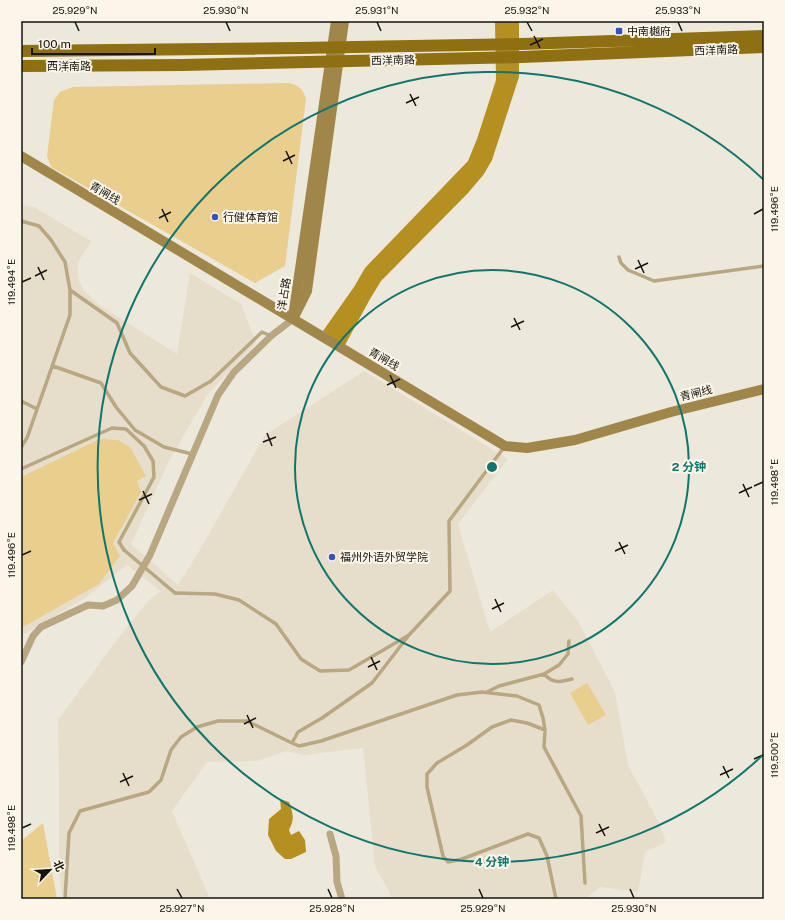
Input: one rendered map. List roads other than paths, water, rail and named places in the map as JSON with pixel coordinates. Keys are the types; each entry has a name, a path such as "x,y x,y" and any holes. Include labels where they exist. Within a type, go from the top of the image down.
{"main road":[{"name":"洋占路","path":"293,319 334,61 336,47 336,21"},
{"name":"洋占路","path":"336,47 344,21"},
{"name":"西洋南路","path":"21,51 762,41"},
{"name":"西洋南路","path":"21,66 183,65 495,58 762,41"},
{"name":"青闸线","path":"21,156 505,446 527,448 575,440 671,412 764,389"}],"street":[{"path":"21,662 33,636 41,627 88,605 103,606 117,600 132,586 150,555 218,395 234,372 271,336 293,319"},
{"path":"330,834 336,856 337,882 342,899"}],"lane":[{"path":"21,221 39,226 51,240 64,262 70,290 70,315 27,438 21,447"},
{"path":"619,257 621,263 628,270 654,281 764,266"},
{"path":"70,290 116,323 130,353 161,387 185,396 211,381 262,332 271,336"},
{"path":"53,366 101,383 116,407 135,430 164,447 192,454"},
{"path":"21,401 37,409"},
{"path":"21,469 112,428 126,429 144,446 153,461 154,477 119,542 124,550 175,592 215,594 239,600 276,624 301,659 320,671 349,670 409,635"},
{"path":"292,743 298,732 322,718 372,683 409,635 450,591 449,522 505,446"},
{"path":"486,692 499,686 544,674 559,665 568,654 569,641"},
{"path":"544,674 547,678 558,682 572,679"},
{"path":"65,899 69,833 80,811 149,792 161,780 171,750 181,737 197,728 218,721 247,720 299,746 321,741 457,695 486,692 518,696 539,705 545,730 544,747 581,816 585,883"},
{"path":"545,730 528,723 511,720 492,727 467,745 437,763 427,774 427,787 443,856 448,862 462,859 528,834 539,838 547,856 556,899"}],"place":[{"name":"中南樾府","path":"619,31"},
{"name":"行健体育馆","path":"215,217"},
{"name":"福州外语外贸学院","path":"332,557"}]}
